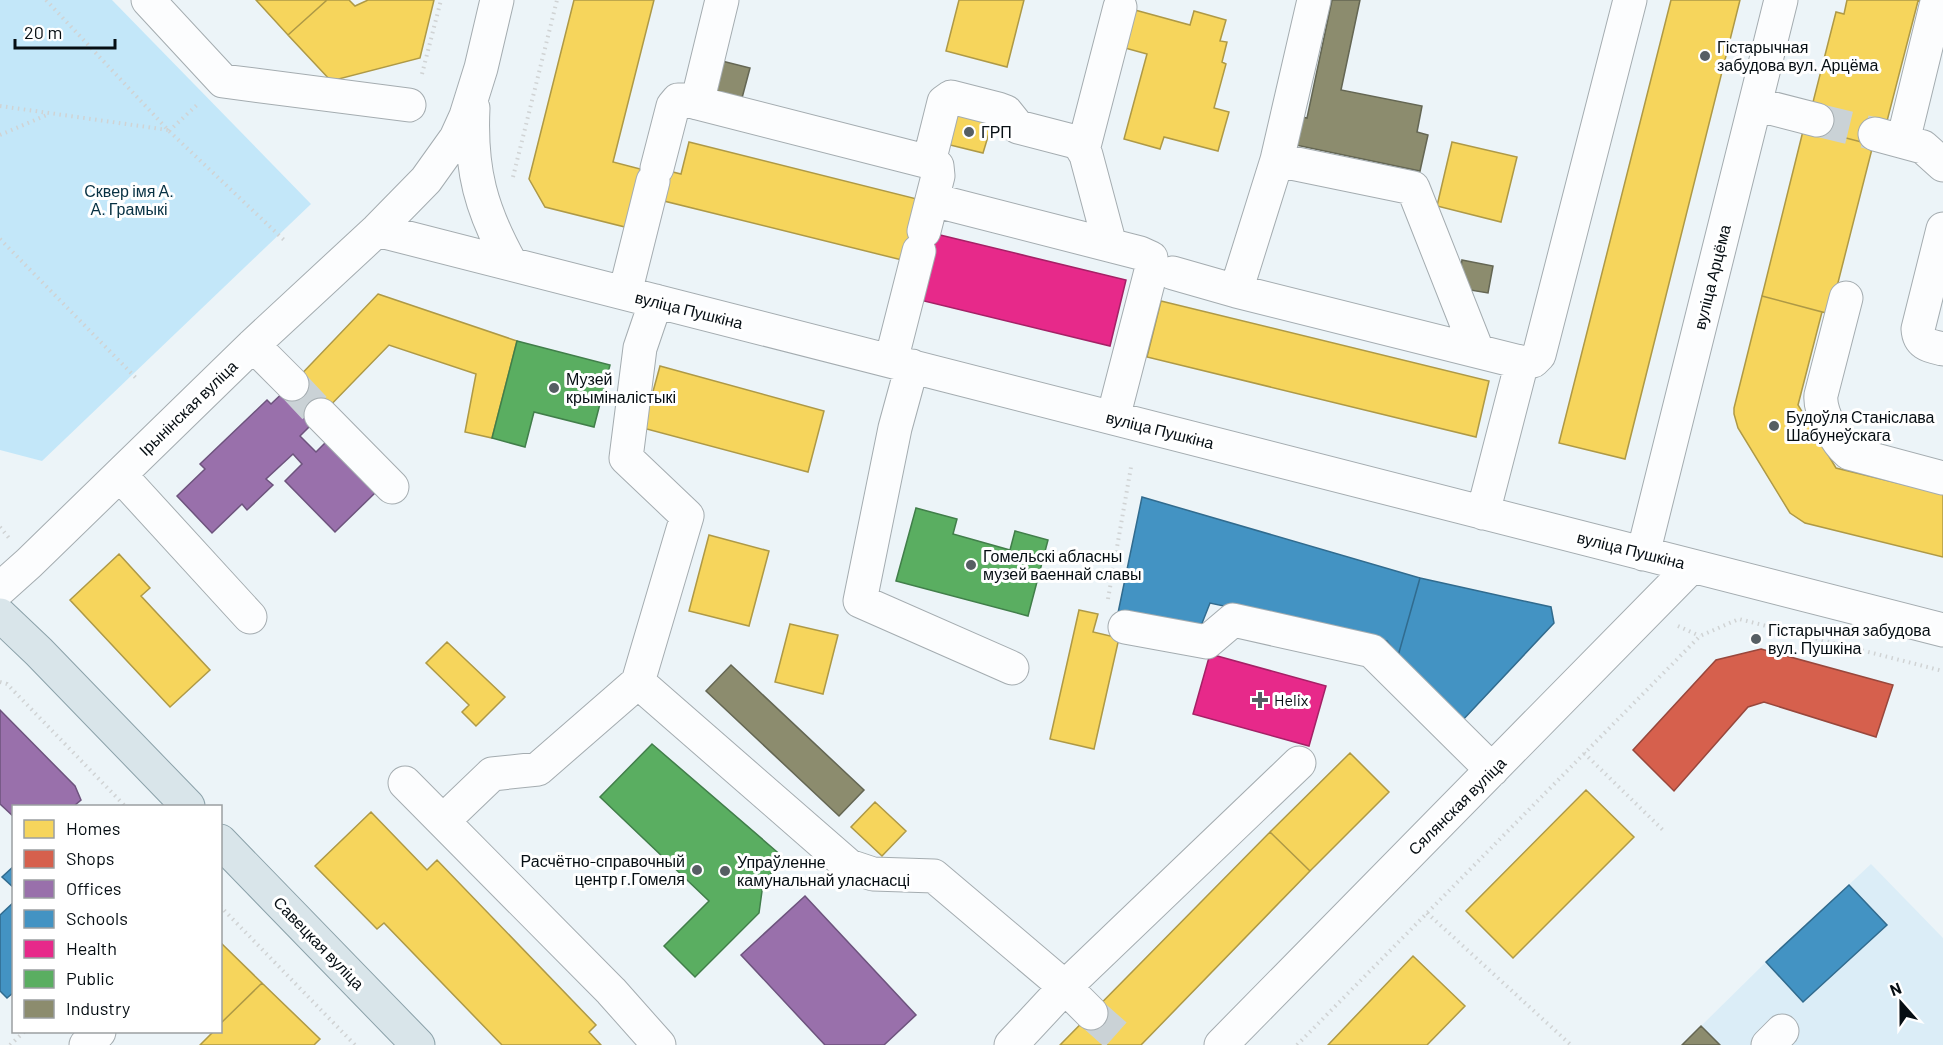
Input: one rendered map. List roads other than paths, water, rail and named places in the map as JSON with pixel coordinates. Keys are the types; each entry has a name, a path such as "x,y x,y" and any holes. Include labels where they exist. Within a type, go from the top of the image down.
{"main road":[{"path":"0,615 39,652 186,805"},
{"name":"Савецкая вуліца","path":"222,843 418,1045"}],"street":[{"path":"148,0 223,81 403,104"},
{"path":"497,0 473,98 472,146 480,195 488,220 511,264"},
{"path":"697,103 722,0"},
{"path":"1236,291 1277,160 1314,0"},
{"path":"1173,273 1236,291 1522,362 1533,361 1539,355 1630,0"},
{"name":"вуліца Арцёма","path":"1643,554 1781,0"},
{"path":"1937,3 1889,138 1923,147 1943,165"},
{"path":"1083,150 1120,7"},
{"path":"929,162 944,102 951,97 1003,110 1018,127 1080,145 1110,245"},
{"name":"Ірынінская вуліца","path":"0,589 253,345 377,230 426,180 456,138 473,98"},
{"path":"443,821 492,774 538,769 638,682 687,516 626,458 640,348 640,297 655,175 673,106 678,100 929,162 937,166 933,200 922,241 901,364 895,428 860,601 1012,668"},
{"path":"1755,104 1817,120"},
{"path":"1277,160 1413,188 1478,351"},
{"path":"933,200 1110,245 1151,258 1152,265 1113,418"},
{"path":"1943,229 1918,329 1919,338 1925,345 1943,349"},
{"name":"вуліца Пушкіна","path":"377,230 1943,630"},
{"path":"1846,298 1821,395 1821,406 1825,417 1849,453 1943,478"},
{"path":"253,345 292,384"},
{"path":"1483,513 1522,362"},
{"path":"321,415 392,487"},
{"path":"120,475 250,617"},
{"name":"Сялянская вуліца","path":"1221,1045 1692,566"},
{"path":"1116,615 1207,642 1233,620 1371,651 1492,770"},
{"path":"638,682 849,866 873,874 934,876 1065,987 1091,1013"},
{"path":"1011,1045 1065,987 1299,763"},
{"path":"405,783 611,991 659,1045"},
{"path":"86,1045 98,1033"}],"tunnel":[{"path":"1817,120 1875,134"},
{"path":"292,384 321,415"},
{"path":"1091,1013 1127,1045"}],"place":[{"name":"Гістарычная забудова вул. Арцёма","path":"1705,56"},
{"name":"ГРП","path":"969,132"},
{"name":"Музей крыміналістыкі","path":"554,388"},
{"name":"Будоўля Станіслава Шабунеўскага","path":"1774,426"},
{"name":"Гомельскі абласны музей ваеннай славы","path":"971,565"},
{"name":"Гістарычная забудова вул. Пушкіна","path":"1756,639"},
{"name":"Helix","path":"1260,700"},
{"name":"Расчётно-справочный центр г.Гомеля","path":"697,870"},
{"name":"Упраўленне камунальнай уласнасці","path":"725,871"}],"park label":[{"name":"Сквер імя А. А. Грамыкі","path":"129,200"}]}
